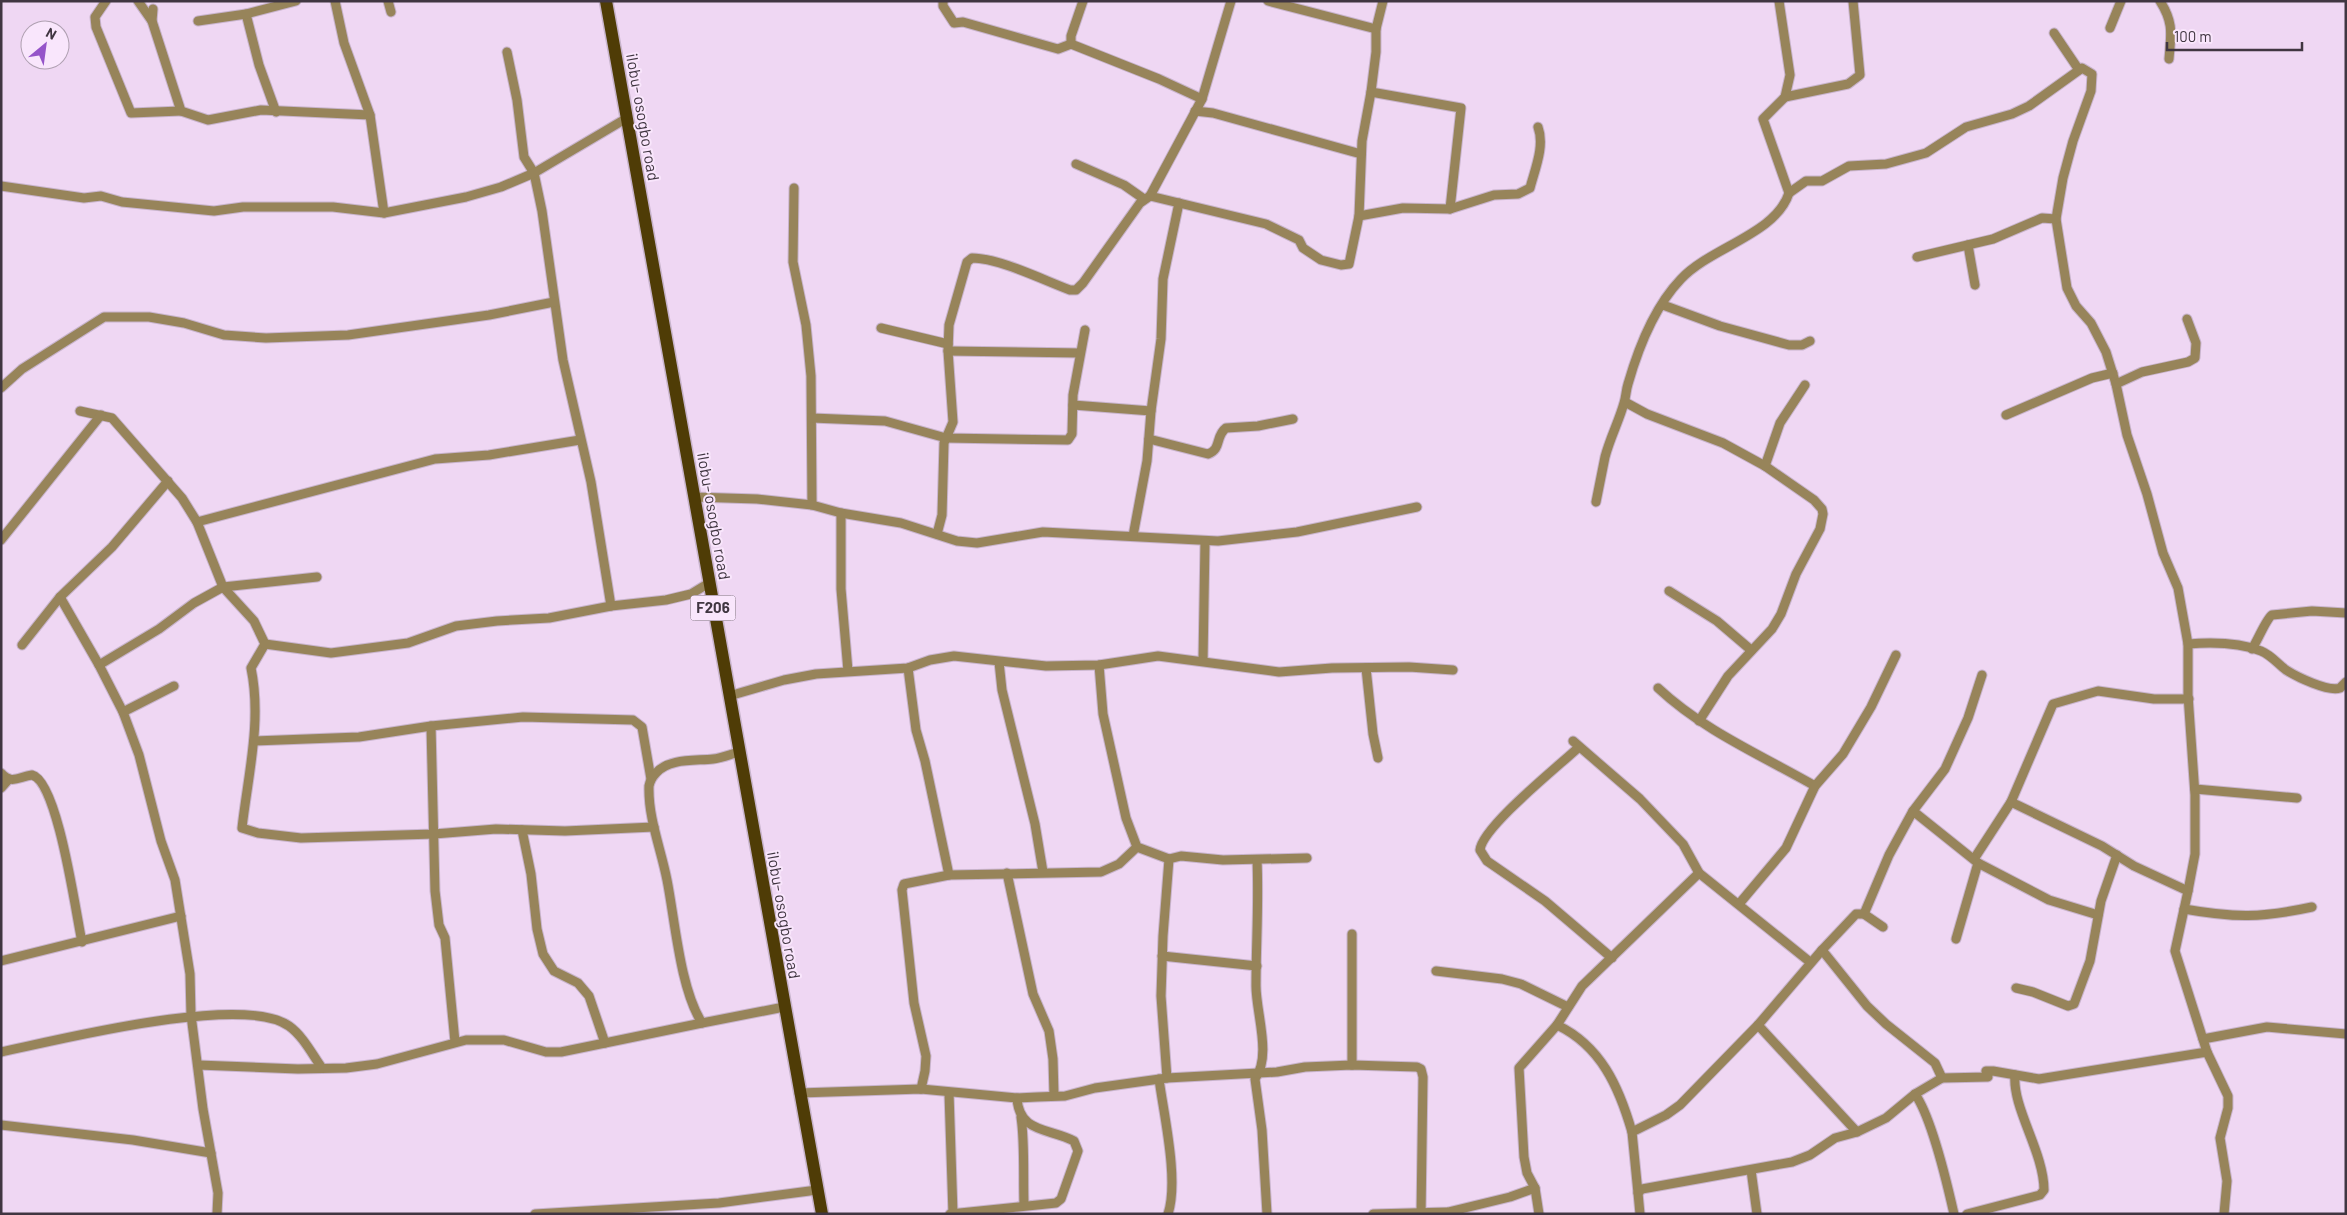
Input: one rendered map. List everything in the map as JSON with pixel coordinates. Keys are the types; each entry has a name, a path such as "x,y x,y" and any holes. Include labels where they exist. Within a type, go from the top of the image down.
{"main road":[{"name":"ilobu- osogbo road","path":"606,1 822,1214"}],"street":[{"path":"106,1 95,17 96,27 131,113 181,111 208,120 261,110 370,116"},
{"path":"138,1 152,21 181,111"},
{"path":"198,21 246,14 296,1"},
{"path":"336,1 344,43 370,116 384,212"},
{"path":"388,1 391,12"},
{"path":"944,1 943,6 954,23 963,22 1058,49 1071,44 1159,79 1202,99"},
{"path":"1071,44 1071,36 1082,1"},
{"path":"937,534 942,515 946,438 952,429 954,413 948,348 949,325 956,294 969,259 975,258 1010,267 1070,290 1076,290 1147,198 1202,99 1231,1"},
{"path":"1268,1 1376,29"},
{"path":"1076,164 1124,185 1147,198 1179,203 1266,224 1299,240 1303,248 1321,260 1341,265 1349,264 1359,216 1361,154 1376,52 1376,29 1383,1"},
{"path":"1779,1 1790,75 1785,97 1763,119 1789,194"},
{"path":"1785,97 1848,84 1860,75 1853,1"},
{"path":"2110,28 2121,1"},
{"path":"2160,1 2170,16 2169,59"},
{"path":"152,21 153,9"},
{"path":"246,14 259,65 276,112"},
{"path":"2054,33 2079,70"},
{"path":"507,52 517,100 524,157 534,173 542,211 554,302 580,440 591,482 612,606"},
{"path":"1596,502 1605,457 1625,402 1632,370 1663,305 1681,278 1697,265 1775,217 1786,202 1789,194 1806,181 1822,180 1849,166 1886,164 1926,153 1966,127 2012,114 2028,106 2061,80 2082,68 2092,74 2093,86 2073,141 2063,178 2056,219 2067,288 2076,306 2091,323 2113,373 2127,435 2147,494 2163,553 2178,588 2188,644 2189,699 2195,789 2195,854 2175,951 2207,1052 2228,1096 2228,1108 2220,1138 2226,1181 2224,1214"},
{"path":"1371,92 1461,108 1450,209"},
{"path":"1195,111 1213,113 1361,154"},
{"path":"1,186 84,198 101,196 122,202 214,211 243,207 333,207 384,212 466,197 502,188 534,173 626,118"},
{"path":"1359,216 1403,208 1450,209 1494,195 1518,194 1530,188 1539,156 1541,136 1538,127"},
{"path":"794,188 792,262 809,352 812,418 812,505"},
{"path":"1133,536 1149,439 1161,339 1162,279 1179,203"},
{"path":"1917,257 1993,239 2042,218 2056,219"},
{"path":"1968,244 1975,285"},
{"path":"1,388 22,369 104,317 149,317 184,323 224,334 266,338 348,335 489,316 554,302"},
{"path":"1663,305 1713,324 1789,345 1802,345 1810,341"},
{"path":"2116,384 2142,372 2188,362 2195,358 2196,344 2187,319"},
{"path":"881,328 948,348 1080,353"},
{"path":"812,418 885,421 946,438 1068,440 1072,434 1073,405 1080,353 1086,330"},
{"path":"2006,415 2092,378 2113,373"},
{"path":"1765,466 1780,423 1805,385"},
{"path":"1625,402 1647,414 1723,443 1765,466 1814,500 1822,509 1823,520 1796,574 1782,614 1772,629 1751,650 1717,692 1699,721"},
{"path":"1073,405 1151,412"},
{"path":"80,412 112,418 168,481 198,522 223,587 254,621 265,644"},
{"path":"1,540 101,416"},
{"path":"1149,439 1208,454 1214,452 1218,447 1218,436 1226,428 1258,426 1293,419"},
{"path":"198,522 435,459 489,455 580,440"},
{"path":"22,645 60,597 112,547 168,481"},
{"path":"694,497 757,499 812,505 841,514 901,523 957,541 977,543 1043,532 1133,536 1205,542 1297,532 1417,508"},
{"path":"841,514 841,589 848,671"},
{"path":"1203,661 1205,542"},
{"path":"99,665 160,629 194,603 223,587 317,577"},
{"path":"265,644 331,654 408,643 456,626 549,618 612,606 666,600 691,594 709,583"},
{"path":"1669,591 1717,621 1751,650"},
{"path":"60,597 99,665 123,712 140,755 161,841 175,880 190,974 191,1015 218,1193 217,1214"},
{"path":"2252,649 2264,630 2268,618 2272,615 2312,611 2346,613"},
{"path":"265,644 251,668 255,691 254,741 242,828 258,833 301,838 434,834 496,829 565,831 654,827"},
{"path":"2188,644 2229,644 2252,649 2268,655 2294,674 2331,690 2340,688 2346,682"},
{"path":"1739,904 1786,848 1815,786 1843,754 1871,707 1896,655"},
{"path":"729,696 784,680 848,671 908,668 930,660 954,656 1046,666 1099,665 1158,656 1279,672 1366,668 1453,670"},
{"path":"1000,662 1002,690 1035,824 1042,872"},
{"path":"1099,665 1104,714 1126,818 1137,847 1169,859 1181,856 1258,860 1307,858"},
{"path":"908,668 916,730 925,761 949,875"},
{"path":"1366,668 1373,734 1378,758"},
{"path":"1864,914 1888,855 1913,810 1945,769 1968,718 1982,675"},
{"path":"123,712 174,686"},
{"path":"1658,688 1680,708 1699,721 1815,786"},
{"path":"1956,939 1976,862 2011,802 2053,704 2098,691 2154,699 2189,699"},
{"path":"254,741 359,737 431,726 523,717 633,720 642,727 651,779"},
{"path":"431,726 435,891 439,925 445,938 455,1042"},
{"path":"1612,958 1558,911 1490,864 1480,850 1485,838 1507,812 1576,744 1640,799 1683,844 1699,873 1810,962"},
{"path":"702,1023 695,1013 687,984 667,878 654,827 649,786 651,779 657,771 674,762 716,758 739,752"},
{"path":"1,773 9,779 16,781 25,776 36,776 41,782 50,801 66,855 82,942"},
{"path":"1,788 9,779"},
{"path":"2195,789 2297,798"},
{"path":"2011,802 2134,866 2188,891"},
{"path":"1913,810 1976,862 2049,900 2098,916"},
{"path":"522,830 531,874 537,930 543,954 554,971 578,983 589,996 605,1043"},
{"path":"920,1089 925,1071 926,1056 914,1003 902,890 907,883 949,875 1101,872 1119,864 1137,847"},
{"path":"2016,988 2072,1006 2090,961 2098,916 2116,855"},
{"path":"1168,1214 1172,1197 1163,1078 1161,996 1169,859"},
{"path":"1258,860 1256,987 1262,1036 1260,1072 1254,1079 1262,1130 1267,1214"},
{"path":"1007,873 1033,994 1049,1031 1053,1060 1054,1095"},
{"path":"1539,1214 1535,1188 1527,1172 1524,1157 1520,1068 1557,1025 1582,986 1699,873"},
{"path":"2184,909 2230,916 2254,917 2312,907"},
{"path":"1632,1132 1666,1115 1680,1105 1758,1025 1810,962 1856,914 1864,914 1883,927"},
{"path":"1,961 181,916"},
{"path":"1352,934 1352,1065"},
{"path":"1822,950 1867,1006 1886,1024 1936,1063 1942,1078"},
{"path":"1162,956 1257,966"},
{"path":"1436,970 1502,979 1521,984 1568,1007"},
{"path":"198,1065 298,1069 346,1068 377,1064 455,1042 504,1040 546,1052 561,1052 784,1007"},
{"path":"1,1052 191,1015 223,1014 278,1021 288,1025 322,1068"},
{"path":"1557,1025 1583,1040 1605,1064 1623,1099 1632,1132 1640,1214"},
{"path":"1758,1025 1857,1132"},
{"path":"2203,1039 2267,1028 2346,1034"},
{"path":"1638,1193 1647,1187 1792,1162 1810,1155 1835,1138 1857,1132 1886,1118 1915,1094 1942,1078 1988,1076 1986,1071 2033,1079 2052,1078 2207,1052"},
{"path":"799,1093 920,1089 949,1093 983,1093 1017,1098 1065,1096 1095,1088 1163,1078 1352,1065 1417,1067 1422,1070 1421,1214"},
{"path":"1967,1214 2040,1195 2044,1190 2038,1153 2016,1089 2015,1075"},
{"path":"949,1093 952,1214 1022,1208 1056,1203 1061,1199 1078,1151 1074,1141 1035,1126 1021,1117"},
{"path":"1915,1094 1921,1103 1929,1125 1954,1214"},
{"path":"1017,1098 1018,1111 1024,1132 1022,1144 1022,1208"},
{"path":"1,1125 133,1140 211,1153"},
{"path":"1751,1170 1757,1214"},
{"path":"1373,1214 1448,1212 1510,1197 1535,1188"},
{"path":"535,1214 719,1203 817,1190"},
{"path":"719,1203 719,1214"}]}
